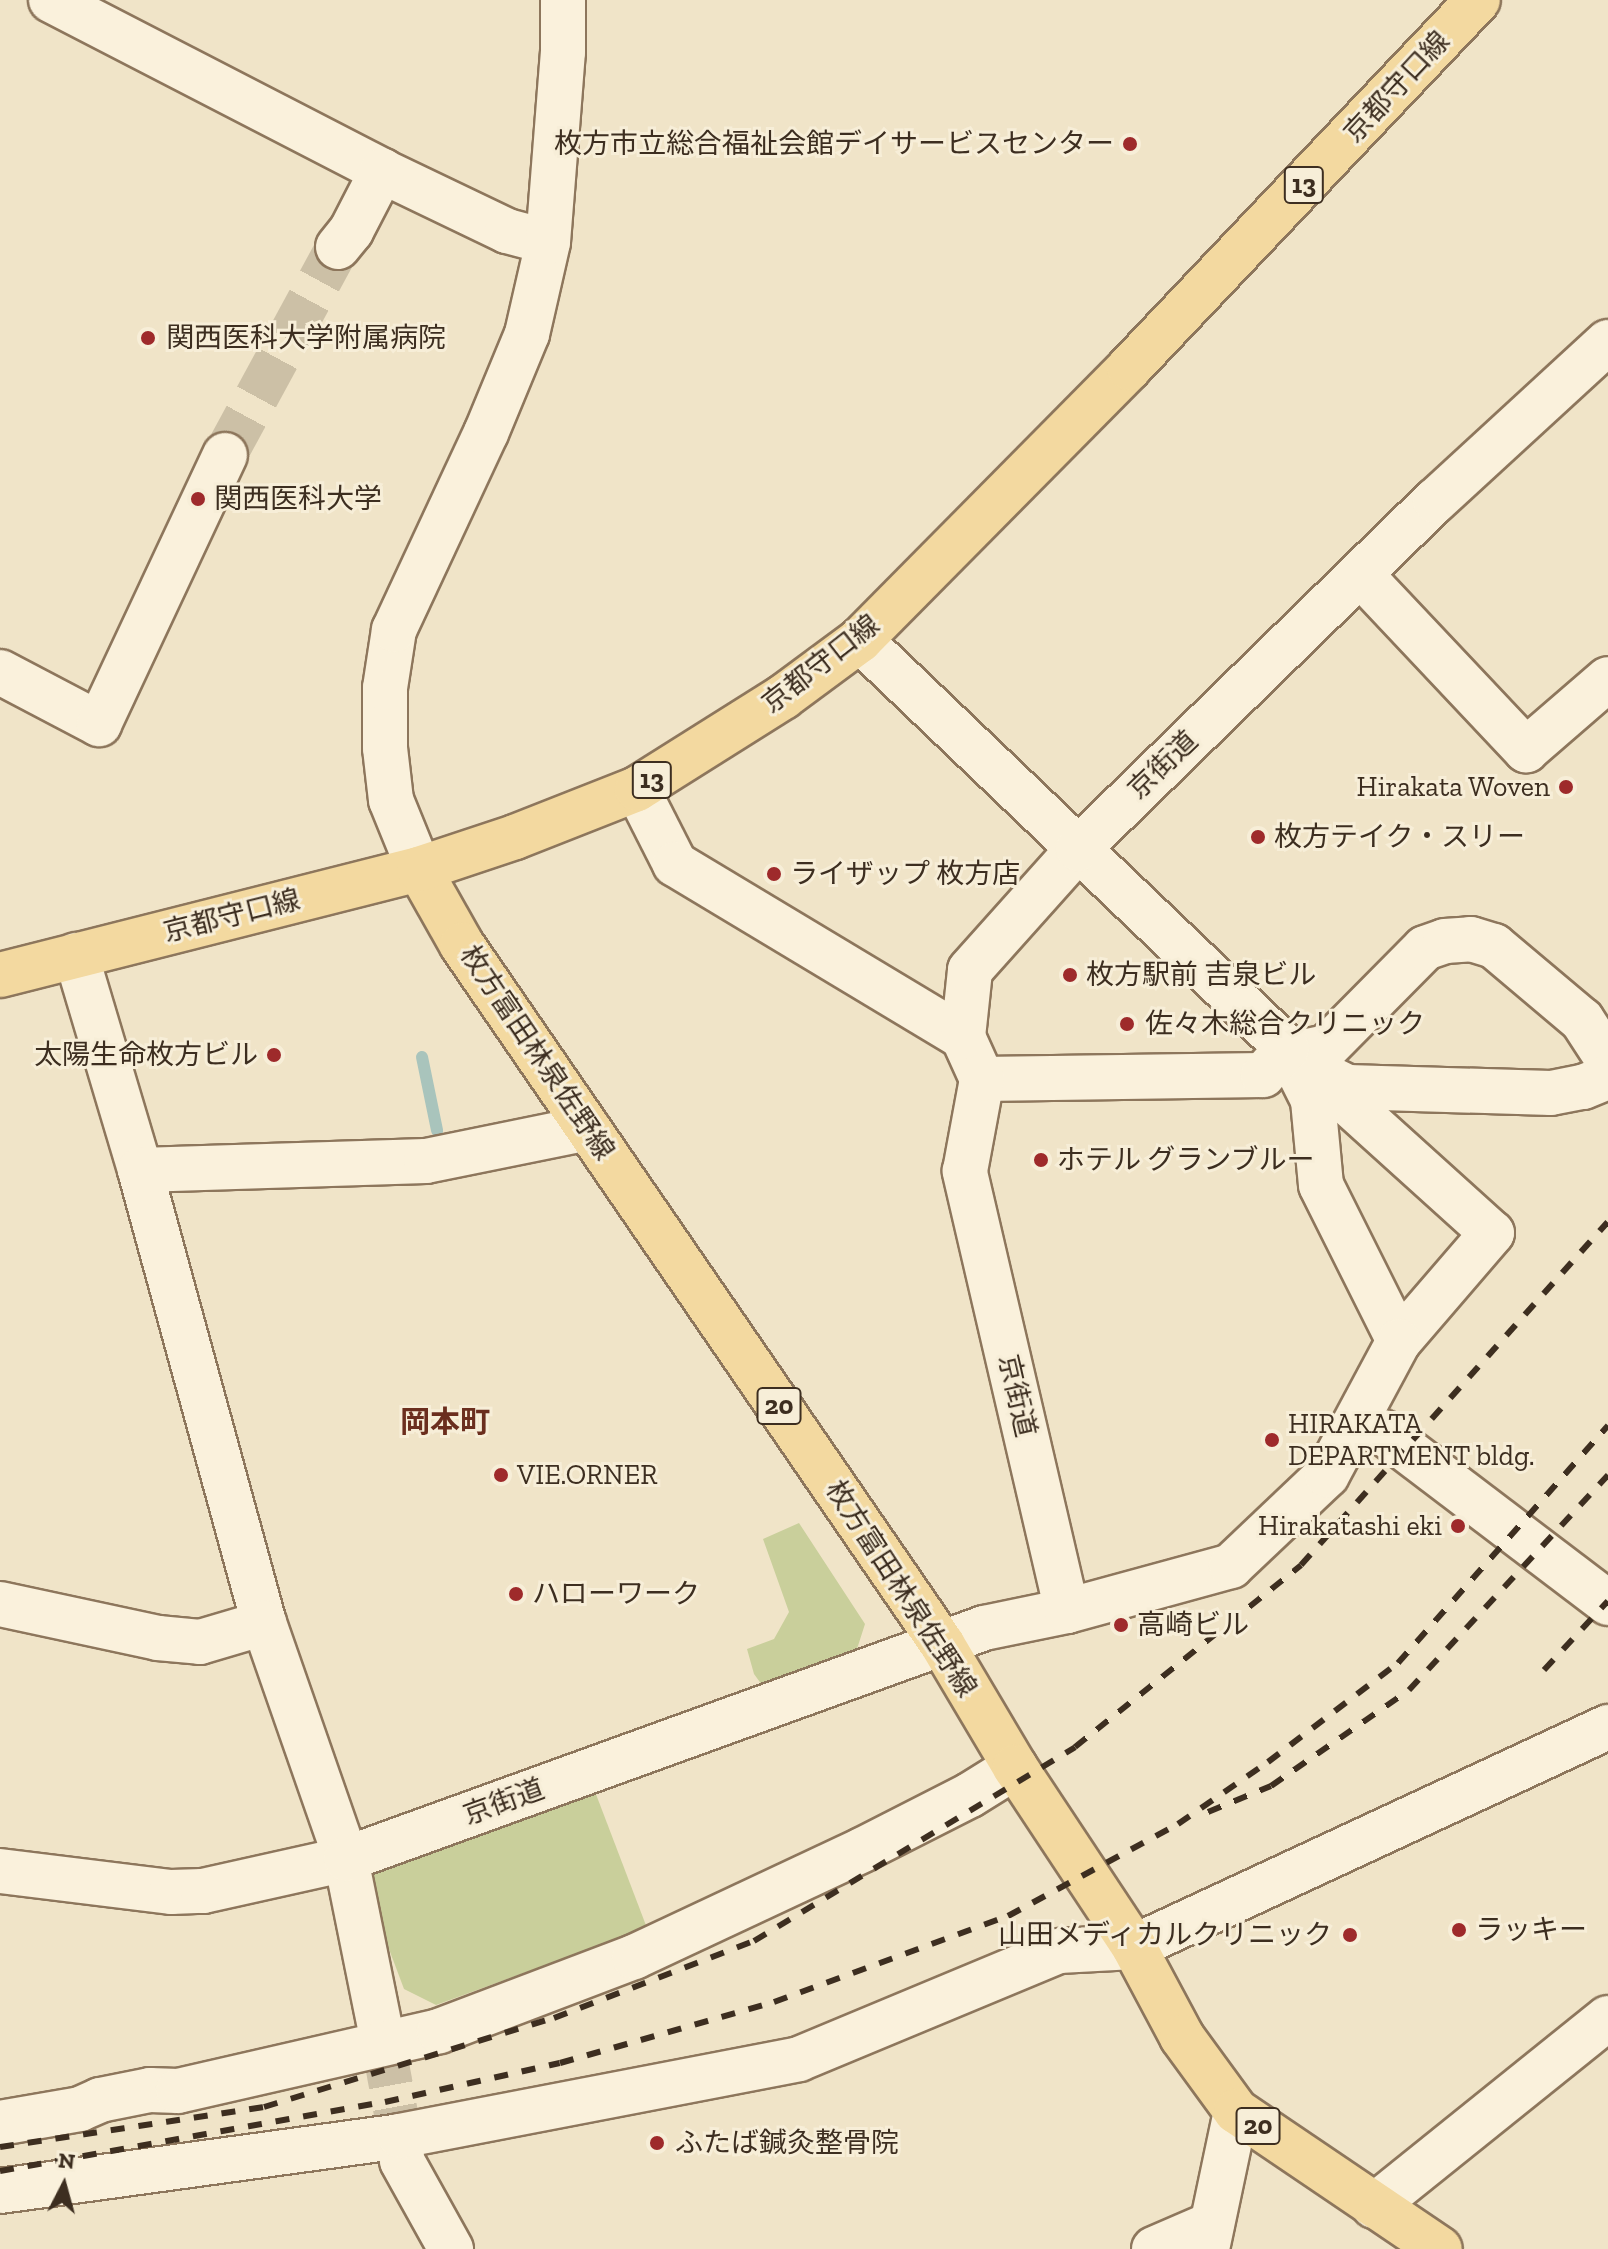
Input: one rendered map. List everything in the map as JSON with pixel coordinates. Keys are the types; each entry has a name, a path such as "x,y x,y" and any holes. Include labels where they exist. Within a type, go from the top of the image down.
{"main road":[{"name":"京都守口線","path":"0,975 419,869 515,837 637,789 783,697 860,640 1129,368 1475,1"},
{"name":"枚方富田林泉佐野線","path":"419,869 462,945 942,1644 1015,1767 1134,1947 1182,2037 1236,2111 1440,2249"}],"street":[{"path":"51,0 382,171 507,231 548,242"},
{"path":"419,869 391,800 385,748 385,688 394,630 486,433 527,334 548,242 563,52 563,0"},
{"path":"338,247 351,231 382,171"},
{"name":"京街道","path":"963,1037 970,970 1078,849 1435,501 1608,342"},
{"path":"0,672 99,724 225,455"},
{"path":"1361,575 1526,750 1608,679"},
{"path":"860,640 1287,1048 1492,1233 1399,1341 1327,1475 1231,1566 1067,1611"},
{"path":"637,789 675,864 963,1037 982,1079 1263,1075 1287,1048"},
{"path":"1287,1048 1307,1051 1327,1047 1425,948 1445,941 1471,939 1494,946 1582,1020 1608,1060"},
{"path":"76,955 140,1170 264,1623 346,1859 383,2042"},
{"path":"1287,1048 1329,1081 1348,1087 1551,1093 1583,1087 1608,1077"},
{"path":"1287,1048 1313,1100 1321,1185 1399,1341"},
{"name":"京街道","path":"0,1871 171,1892 203,1891 346,1859 984,1628 1067,1611 965,1171 982,1079"},
{"path":"140,1170 426,1161 588,1128"},
{"path":"1383,1432 1608,1603"},
{"path":"0,1604 158,1638 200,1642 264,1623"},
{"path":"0,2191 400,2136 799,2059 1059,1951 1134,1947 1608,1727"},
{"path":"0,2123 80,2109 100,2100 150,2090 178,2091 439,2031 634,1957 862,1850 970,1795 1015,1767"},
{"path":"1374,2206 1608,2018"},
{"path":"1154,2249 1209,2236 1236,2111"},
{"path":"400,2136 402,2161 451,2249"}],"green space":[{"path":"799,1523 865,1624 856,1652 762,1685 754,1674 747,1649 774,1639 789,1612 763,1539"},
{"path":"594,1789 647,1928 436,2005 404,1989 360,1872"}],"waterway":[{"path":"422,1057 437,1130"}],"tunnel":[{"path":"225,455 338,247"},
{"path":"383,2042 400,2136"}],"railway":[{"path":"0,2147 264,2107 554,2018 754,1941 1075,1747 1301,1565 1608,1222"},
{"path":"0,2171 385,2102 560,2063 774,2002 1008,1916 1178,1824 1268,1762 1398,1663 1608,1426"},
{"path":"1208,1812 1271,1786 1409,1690 1608,1475"},
{"path":"1544,1670 1608,1601"}],"place":[{"name":"枚方市立総合福祉会館デイサービスセンター","path":"1130,144"},
{"name":"関西医科大学附属病院","path":"148,338"},
{"name":"関西医科大学","path":"198,499"},
{"name":"Hirakata Woven","path":"1566,787"},
{"name":"枚方テイク・スリー","path":"1258,837"},
{"name":"ライザップ 枚方店","path":"774,874"},
{"name":"枚方駅前 吉泉ビル","path":"1070,975"},
{"name":"佐々木総合クリニック","path":"1127,1024"},
{"name":"太陽生命枚方ビル","path":"274,1055"},
{"name":"ホテル グランブルー","path":"1041,1160"},
{"name":"HIRAKATA DEPARTMENT bldg.","path":"1272,1440"},
{"name":"VIE.ORNER","path":"501,1475"},
{"name":"Hirakatashi eki","path":"1458,1526"},
{"name":"ハローワーク","path":"516,1594"},
{"name":"高崎ビル","path":"1121,1625"},
{"name":"ラッキー","path":"1459,1930"},
{"name":"山田メディカルクリニック","path":"1350,1935"},
{"name":"ふたば鍼灸整骨院","path":"657,2143"}],"district":[{"name":"岡本町","path":"445,1422"}]}
